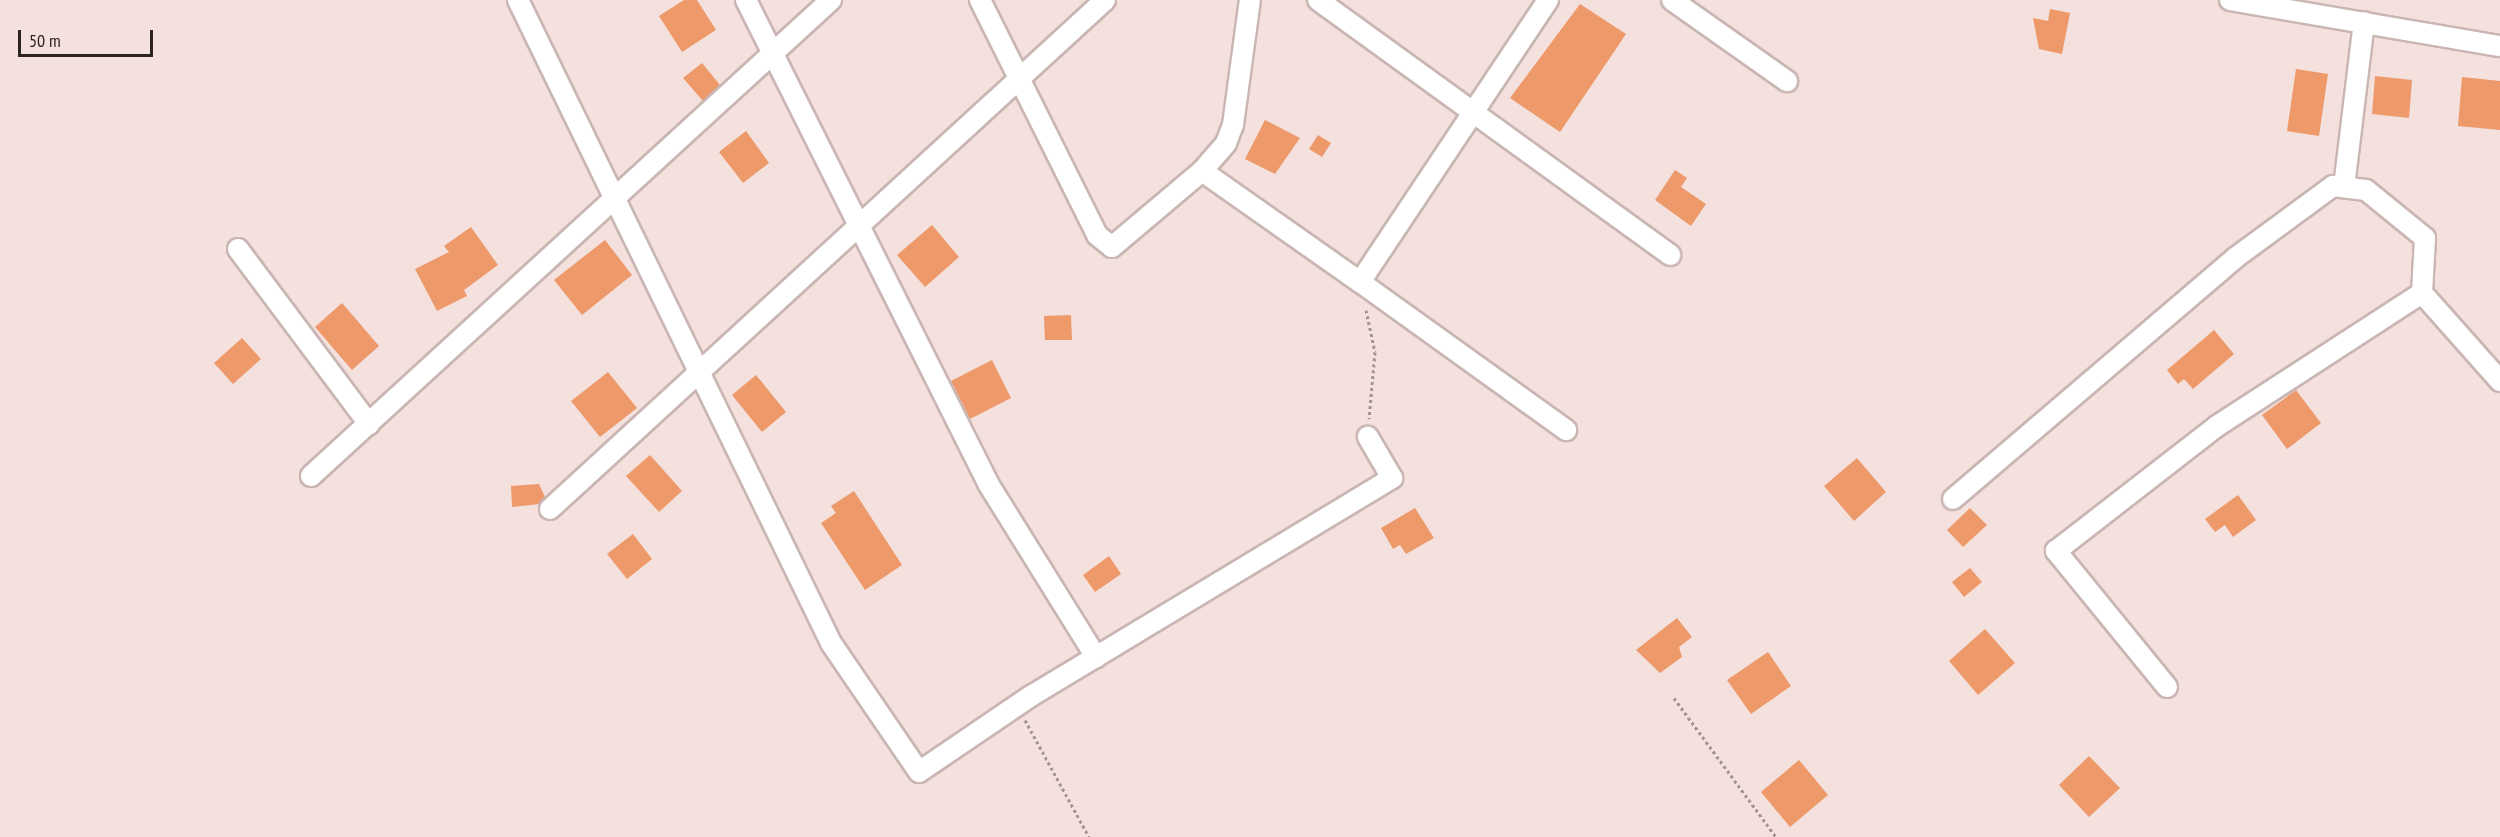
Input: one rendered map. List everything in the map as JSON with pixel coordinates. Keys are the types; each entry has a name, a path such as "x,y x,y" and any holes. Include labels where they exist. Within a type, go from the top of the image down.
{"street":[{"path":"518,0 698,374 831,643 919,772 1031,696 1392,478 1368,436"},
{"path":"746,0 856,229 989,485 1096,657"},
{"path":"311,476 612,197 831,0"},
{"path":"980,0 1104,244 1120,245 1202,171 1233,125 1250,0"},
{"path":"550,508 1105,0"},
{"path":"1318,0 1474,110 1670,255"},
{"path":"1360,282 1548,0"},
{"path":"1672,0 1787,81"},
{"path":"2230,0 2500,46"},
{"path":"2344,188 2364,22"},
{"path":"1202,171 1566,430"},
{"path":"1953,499 2235,258 2333,186 2366,190 2425,238 2422,293 2500,381"},
{"path":"238,249 369,424"},
{"path":"2167,687 2056,551 2217,426 2422,293"}],"path":[{"path":"1360,282 1375,352 1368,436"},
{"path":"1031,696 1024,719 1089,837"},
{"path":"1674,698 1776,837"}],"building":[{"path":"684,0 697,0 716,30 682,52 659,16"},
{"path":"1580,4 1626,34 1560,132 1510,98"},
{"path":"2050,9 2070,13 2062,54 2039,49 2033,18 2048,21"},
{"path":"702,63 720,85 703,101 683,78"},
{"path":"2296,69 2328,74 2319,136 2287,131"},
{"path":"2375,76 2412,80 2409,118 2372,114"},
{"path":"2462,77 2500,81 2500,130 2458,126"},
{"path":"1265,120 1300,138 1275,174 1245,159"},
{"path":"746,131 769,163 743,183 719,152"},
{"path":"1318,135 1331,143 1322,157 1309,149"},
{"path":"1675,170 1687,178 1681,187 1706,204 1691,226 1655,200"},
{"path":"932,225 959,257 925,287 897,255"},
{"path":"471,227 498,265 464,290 467,296 437,311 415,269 449,252 444,246"},
{"path":"605,240 632,275 582,315 554,280"},
{"path":"342,303 379,346 352,370 315,327"},
{"path":"1071,315 1072,340 1045,340 1044,316"},
{"path":"2214,330 2234,354 2193,389 2184,379 2178,384 2167,370"},
{"path":"242,338 261,359 233,384 214,363"},
{"path":"992,360 1011,398 970,419 951,381"},
{"path":"608,372 637,408 600,437 571,401"},
{"path":"756,375 786,412 762,432 732,395"},
{"path":"2296,390 2321,423 2287,449 2262,415"},
{"path":"650,455 682,491 659,512 626,476"},
{"path":"1857,458 1886,492 1854,521 1824,486"},
{"path":"539,484 545,497 540,504 512,507 511,486"},
{"path":"854,491 902,565 865,590 821,523 836,513 831,506"},
{"path":"2238,495 2256,520 2233,537 2225,525 2215,532 2205,519"},
{"path":"1415,508 1434,538 1406,554 1400,545 1393,549 1381,528"},
{"path":"1970,508 1987,525 1963,547 1947,530"},
{"path":"633,534 652,559 627,579 607,554"},
{"path":"1109,556 1121,574 1095,592 1083,575"},
{"path":"1970,568 1982,582 1964,597 1952,582"},
{"path":"1677,618 1692,637 1679,647 1682,657 1660,673 1636,650"},
{"path":"1985,629 2015,663 1978,695 1949,661"},
{"path":"1768,652 1791,686 1751,714 1727,680"},
{"path":"2089,756 2120,788 2089,817 2059,785"},
{"path":"1799,760 1828,795 1790,827 1761,792"}]}
